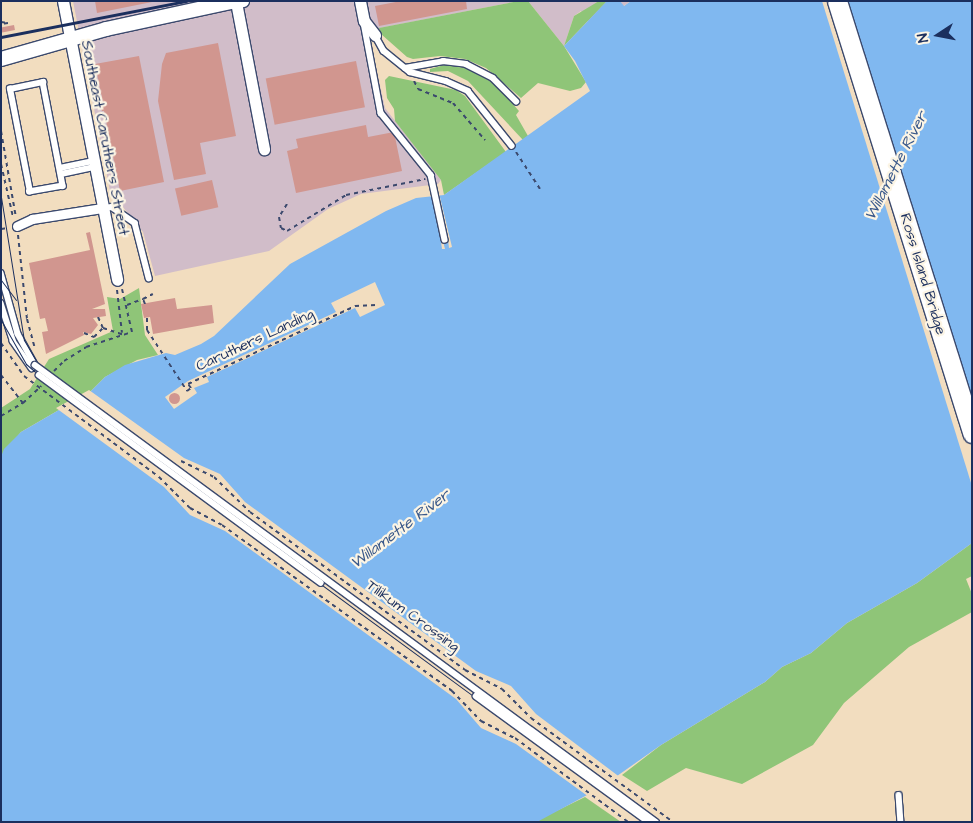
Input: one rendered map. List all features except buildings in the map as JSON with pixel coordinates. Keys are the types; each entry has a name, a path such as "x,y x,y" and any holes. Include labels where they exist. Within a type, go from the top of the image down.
{"highway":[{"name":"Ross Island Bridge","path":"837,1 972,433"}],"street":[{"name":"Southeast Caruthers Street","path":"63,1 93,164 117,280"},
{"path":"360,1 364,21 375,35"},
{"path":"1,59 106,29 238,2 264,149"},
{"path":"17,226 32,219 102,208"}],"lane":[{"path":"364,21 381,113 431,175 446,240"},
{"path":"375,35 384,51 408,70 446,81 468,91 512,146"},
{"path":"408,70 443,61 466,64 493,78 516,101"},
{"path":"43,82 61,171 63,186 30,192 10,89 43,82"},
{"path":"61,171 93,164"},
{"path":"102,208 112,207 135,222 149,278"},
{"path":"1,273 18,334 33,367"},
{"path":"1,303 13,341 33,367"},
{"name":"Tilikum Crossing","path":"33,367 649,822"},
{"name":"Tilikum Crossing","path":"33,367 656,822"},
{"path":"899,795 901,822"}],"path":[{"path":"408,70 418,89 453,103 485,140"},
{"path":"1,132 17,226 27,318 36,348"},
{"path":"512,146 540,188"},
{"path":"1,164 9,208"},
{"path":"287,204 279,217 281,228 287,231 346,195 388,185 414,182 431,175"},
{"path":"53,372 78,352 122,334 132,332 126,296 117,280"},
{"path":"117,280 122,334"},
{"path":"127,306 153,294"},
{"path":"143,299 145,304"},
{"name":"Caruthers Landing","path":"148,318 150,334 187,391 191,388 188,384 355,306 376,304"},
{"path":"98,317 103,328 122,334"},
{"path":"84,333 94,337 103,328"},
{"path":"1,343 24,376 159,477 190,508 222,524 452,691 481,721 515,738 628,822"},
{"path":"48,365 61,375"},
{"path":"1,375 23,403"},
{"path":"1,416 23,403 47,379"},
{"name":"Tilikum Crossing","path":"175,458 214,477 250,512 465,670 502,689 531,718 673,822"}],"shaded area":[{"path":"73,1 519,1 380,28 381,34 369,36 385,108 441,180 438,184 361,194 328,209 269,251 155,276 143,232 110,191"},
{"path":"528,1 631,1 592,27 581,11 574,16 564,46"}],"green space":[{"path":"519,1 528,1 564,46 586,82 581,88 570,91 538,83 521,98 486,68 465,59 440,56 413,59 407,57 381,34 379,28"},
{"path":"599,1 607,1 564,46 574,16"},
{"path":"444,65 465,68 494,83 519,111 516,115 528,136 523,140 468,81 448,71 430,72 430,69"},
{"path":"389,76 456,90 465,96 506,152 444,195 441,180 395,121 394,109 387,98 385,80"},
{"path":"139,288 145,335 158,355 137,360 105,377 90,392 21,432 1,457 1,408 30,389 49,359 113,331 107,297 120,299"},
{"path":"972,543 972,576 966,579 972,594 972,612 909,647 844,703 813,745 742,784 686,768 647,791 622,775 661,745 765,682 782,667 811,653 847,623 917,583"},
{"path":"585,797 621,822 537,822 540,819"}],"water":[{"name":"Willamette River","path":"607,1 620,1 624,6 631,1 972,1 972,543 917,583 847,623 811,653 782,667 765,682 661,745 600,788 537,822 1,822 1,457 4,449 21,432 90,392 105,377 125,365 166,353 175,355 201,344 214,336 290,264 386,211 416,198 444,195 590,91 575,61 564,46"}],"pier":[{"path":"822,1 848,1 972,403 972,486"},
{"path":"439,193 452,247 449,248 448,240 443,241 445,249 442,249 434,194"},
{"path":"375,282 385,305 360,317 355,308 207,377 209,382 194,388 197,393 174,409 165,397 188,381 336,312 331,303"},
{"path":"89,390 184,458 220,474 245,502 476,671 511,686 536,714 621,778 589,797 516,744 481,728 456,699 225,531 190,515 164,487 56,408"}],"tram line":[{"path":"1,197 24,340 40,368 659,822"},
{"path":"1,280 16,300"},
{"path":"1,320 26,364 61,394"},
{"path":"116,434 645,822"}],"railway":[{"path":"1,37 187,1"}]}
